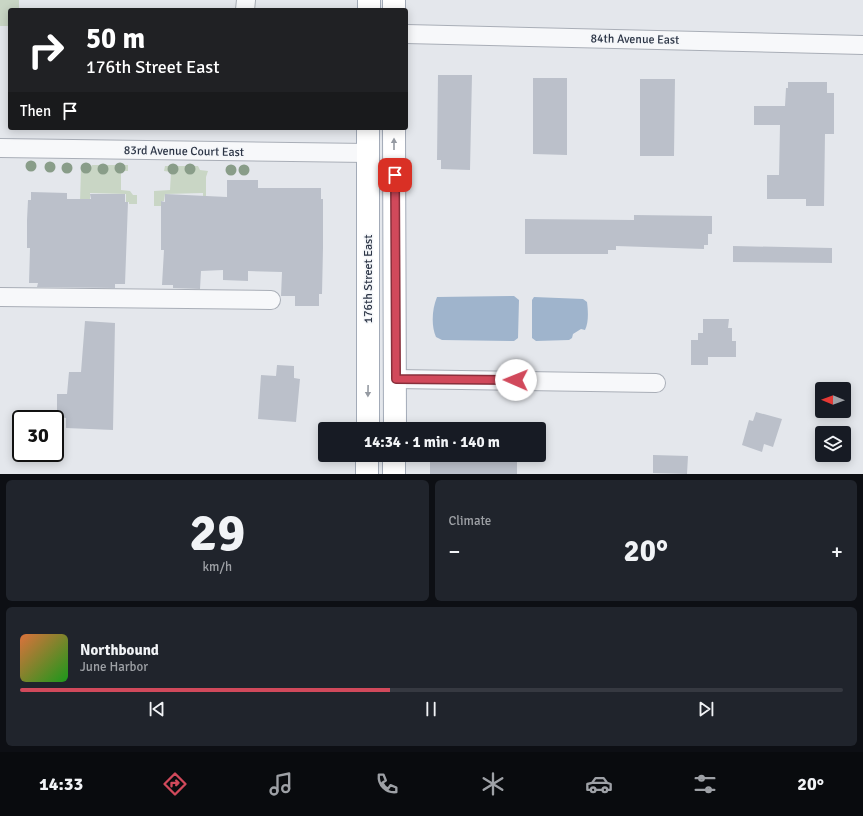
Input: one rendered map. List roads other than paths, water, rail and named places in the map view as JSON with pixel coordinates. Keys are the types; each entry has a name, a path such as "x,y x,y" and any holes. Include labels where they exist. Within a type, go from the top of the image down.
{"main road":[{"name":"176th Street East","path":"368,130 368,422"},
{"path":"394,130 395,422"},
{"path":"368,153 375,162 380,181 380,374 385,379 396,379"},
{"path":"367,462 367,474"},
{"path":"394,462 394,474"}],"street":[{"name":"84th Avenue East","path":"408,34 863,44"},
{"name":"83rd Avenue Court East","path":"0,148 368,153"},
{"path":"0,297 270,300"},
{"path":"396,379 656,383"}],"water":[{"path":"514,296 519,300 518,338 514,341 442,340 436,337 434,333 433,317 437,297"},
{"path":"534,297 583,299 587,302 588,309 588,320 585,330 581,329 573,334 572,338 569,340 536,341 532,338 532,300"}]}
